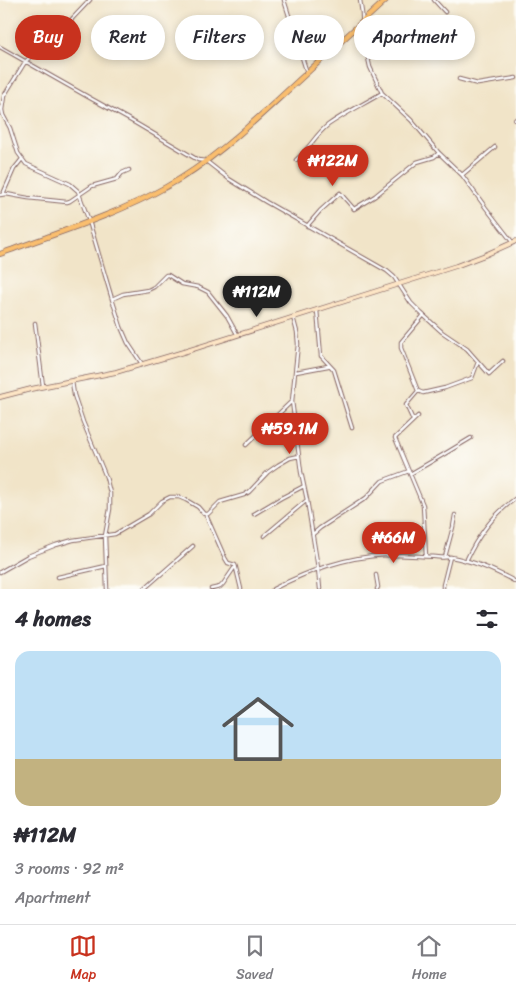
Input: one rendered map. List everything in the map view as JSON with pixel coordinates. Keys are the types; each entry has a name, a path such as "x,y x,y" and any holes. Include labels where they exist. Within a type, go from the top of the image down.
{"main road":[{"path":"370,15 386,0"},
{"path":"0,254 90,221 167,187 206,161 263,113 354,29"},
{"path":"0,397 43,386 116,372 399,285 456,266 514,242"}],"street":[{"path":"90,0 25,62 4,96 2,116 10,128 22,159 26,164 31,168 70,184 78,191 90,221 121,327 142,364"},
{"path":"284,0 307,73"},
{"path":"360,0 362,15"},
{"path":"434,0 445,12"},
{"path":"0,47 198,160 206,161 229,179 387,271 394,277 411,303 423,316 467,349 489,374 503,361"},
{"path":"368,60 382,93 411,120 439,153 462,175 514,242"},
{"path":"459,79 478,84 516,78"},
{"path":"296,160 328,126 382,93"},
{"path":"462,175 495,147"},
{"path":"307,226 340,193 354,209 375,196 417,162 434,157 439,153"},
{"path":"22,159 14,169 1,194 63,202 70,201 92,186 117,179 122,173 129,170"},
{"path":"112,300 123,294 148,290 168,275 182,284 198,287 208,292 227,316 237,334"},
{"path":"317,310 321,356 328,366 334,370 352,428"},
{"path":"423,316 401,342 401,348 418,391 422,394 472,378 478,362"},
{"path":"293,317 298,344 292,401 320,589"},
{"path":"35,323 43,386"},
{"path":"295,372 328,366"},
{"path":"72,381 74,395 83,422 108,484 110,508 105,536 107,589"},
{"path":"412,420 406,405 418,391"},
{"path":"246,445 292,401"},
{"path":"418,416 395,438 423,505 426,556"},
{"path":"313,534 366,498 382,481 409,472 442,456 471,438"},
{"path":"206,514 209,514 220,502 249,492 268,472 290,458 299,456"},
{"path":"254,514 304,486"},
{"path":"0,572 28,556 56,545 73,540 115,534 149,514 162,501 170,497 179,497 198,507 206,514 228,564 235,565 241,589"},
{"path":"466,561 484,530 516,498"},
{"path":"264,536 307,500"},
{"path":"445,557 455,516"},
{"path":"144,589 193,546"},
{"path":"273,589 318,568 350,560 385,555 450,557 490,569 516,582"},
{"path":"443,589 450,557"},
{"path":"58,577 106,566"},
{"path":"210,589 224,584 234,568 236,568"},
{"path":"376,575 377,589"}]}
